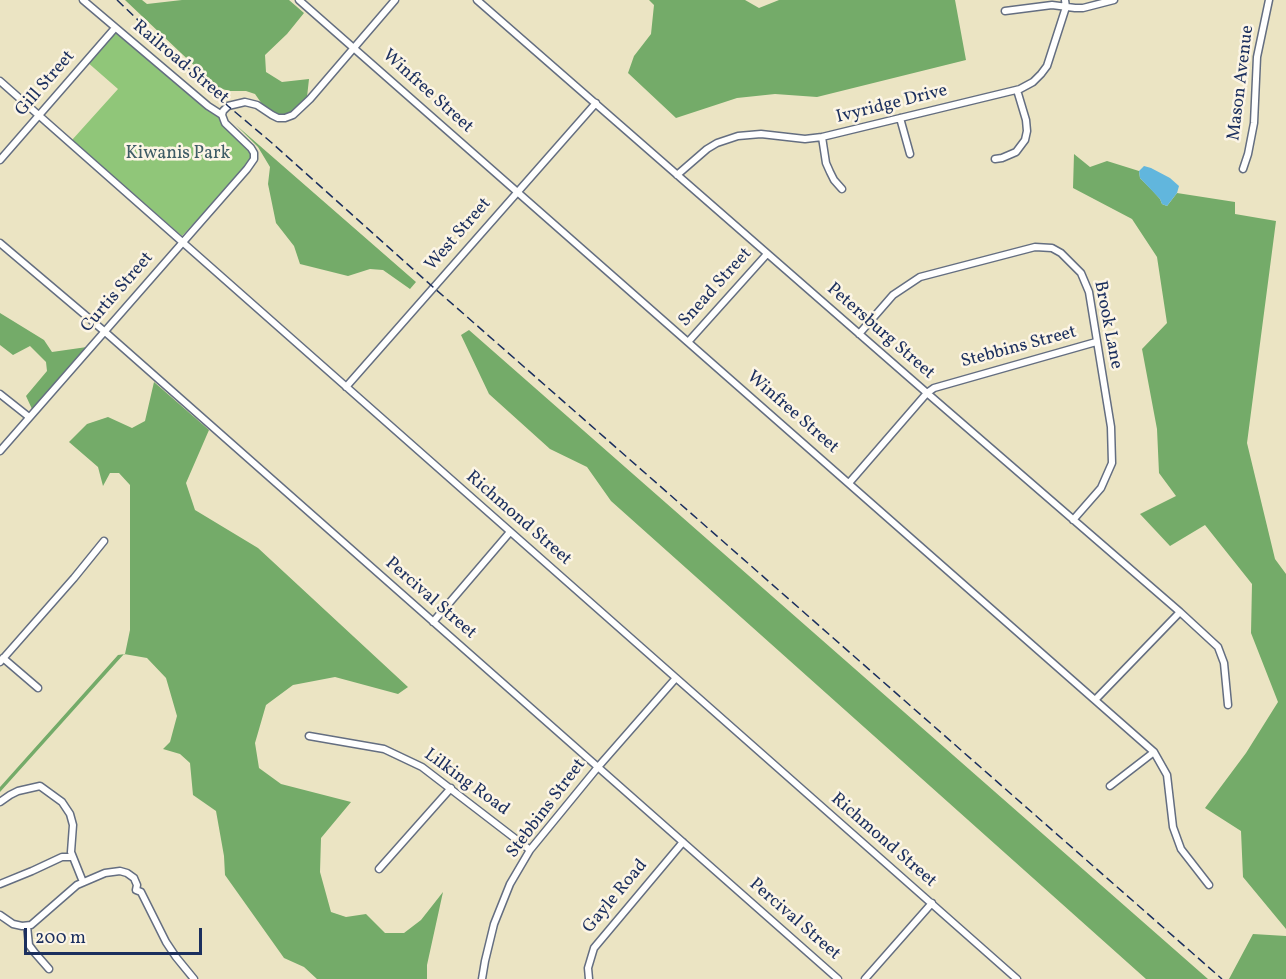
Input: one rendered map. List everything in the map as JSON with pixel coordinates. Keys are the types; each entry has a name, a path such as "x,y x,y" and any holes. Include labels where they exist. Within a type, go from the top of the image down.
{"street":[{"name":"Railroad Street","path":"83,0 208,106 222,115 225,123 249,145 254,153"},
{"name":"Winfree Street","path":"299,0 1154,752 1167,776 1173,827 1181,849 1209,885"},
{"path":"222,115 228,106 245,102 257,105 274,117 290,116 310,99 394,0"},
{"name":"Petersburg Street","path":"477,0 1218,647 1224,663 1228,705"},
{"path":"1005,12 1066,3 1083,8 1114,0"},
{"name":"Mason Avenue","path":"1243,169 1254,123 1257,57 1269,0"},
{"name":"Ivyridge Drive","path":"677,174 707,149 738,136 761,134 804,139 822,137 1017,90 1033,82 1047,66 1066,3"},
{"name":"Gill Street","path":"0,160 115,28"},
{"name":"Richmond Street","path":"0,81 1017,979"},
{"path":"995,159 1016,152 1025,140 1026,120 1017,90"},
{"name":"West Street","path":"346,387 596,103"},
{"path":"900,118 910,154"},
{"path":"822,137 826,163 834,180 842,189"},
{"name":"Curtis Street","path":"0,451 247,169 254,160 254,153"},
{"name":"Percival Street","path":"0,243 105,331 838,979"},
{"name":"Brook Lane","path":"859,334 893,295 920,277 1035,247 1052,248 1061,253 1081,273 1089,292 1111,427 1112,463 1101,488 1073,520"},
{"name":"Snead Street","path":"688,342 767,254"},
{"name":"Stebbins Street","path":"849,483 927,393 939,386 1096,342"},
{"path":"0,394 29,417"},
{"path":"433,622 510,532"},
{"path":"38,688 2,660 67,587 104,541"},
{"path":"1095,699 1180,612"},
{"name":"Stebbins Street","path":"482,979 484,961 494,924 510,884 530,850 598,767 676,678"},
{"name":"Lilking Road","path":"309,736 384,749 422,767 530,850"},
{"path":"1110,786 1154,752"},
{"path":"0,802 18,791 40,786 62,802 74,825 72,857 83,882"},
{"path":"379,869 451,788"},
{"name":"Gayle Road","path":"590,979 588,968 594,948 682,842"},
{"path":"0,884 62,857 72,857"},
{"path":"0,915 13,924 27,926 83,882 105,873 120,871 131,875 136,882 136,890 141,892 166,942 194,979"},
{"path":"865,979 932,903"},
{"path":"27,926 29,945 50,969"}],"green space":[{"path":"125,0 142,0 147,4 182,0 289,0 304,13 287,34 265,55 266,72 282,82 309,79 307,97 289,114 279,115 262,104 255,94 218,88"},
{"path":"649,0 745,0 759,8 779,0 955,0 966,60 817,97 775,94 737,98 676,118 628,73 634,56 651,34 654,5"},
{"name":"Kiwanis Park","path":"113,30 222,115 253,150 253,160 182,236 72,140 118,89 86,61"},
{"path":"236,125 416,282 410,289 383,270 370,269 348,276 300,264 294,246 276,223 268,184 270,167 258,147"},
{"path":"1074,154 1090,167 1107,161 1139,171 1140,178 1162,204 1167,206 1177,193 1235,202 1235,214 1276,221 1247,443 1275,559 1286,574 1286,929 1243,877 1241,831 1205,808 1246,753 1278,702 1251,633 1252,584 1205,525 1170,546 1140,514 1176,496 1159,473 1157,429 1142,349 1167,323 1157,257 1132,219 1073,188"},
{"path":"0,313 44,340 52,352 87,347 32,409 26,396 47,371 46,362 30,346 13,355 0,345"},
{"path":"469,330 1208,979 1146,979 611,501 587,467 550,449 489,394 461,335"},
{"path":"154,382 209,430 186,483 195,510 258,548 408,687 398,694 335,677 293,685 266,705 255,743 259,768 281,784 351,802 321,838 320,872 331,912 346,917 366,914 385,933 404,933 421,920 443,892 427,965 427,979 317,979 304,967 284,958 225,875 216,811 193,795 190,763 180,754 163,749 170,742 177,716 166,678 147,658 124,654 130,630 130,485 119,473 110,473 103,486 98,467 69,442 87,424 108,417 132,428 145,421"},
{"path":"124,654 0,792 0,787 118,655"},
{"path":"1253,934 1286,936 1286,979 1229,979"}],"water":[{"path":"1144,166 1170,178 1179,186 1177,193 1167,206 1162,204 1140,178 1139,171"}],"railway":[{"path":"117,0 228,106 1222,979"}]}
